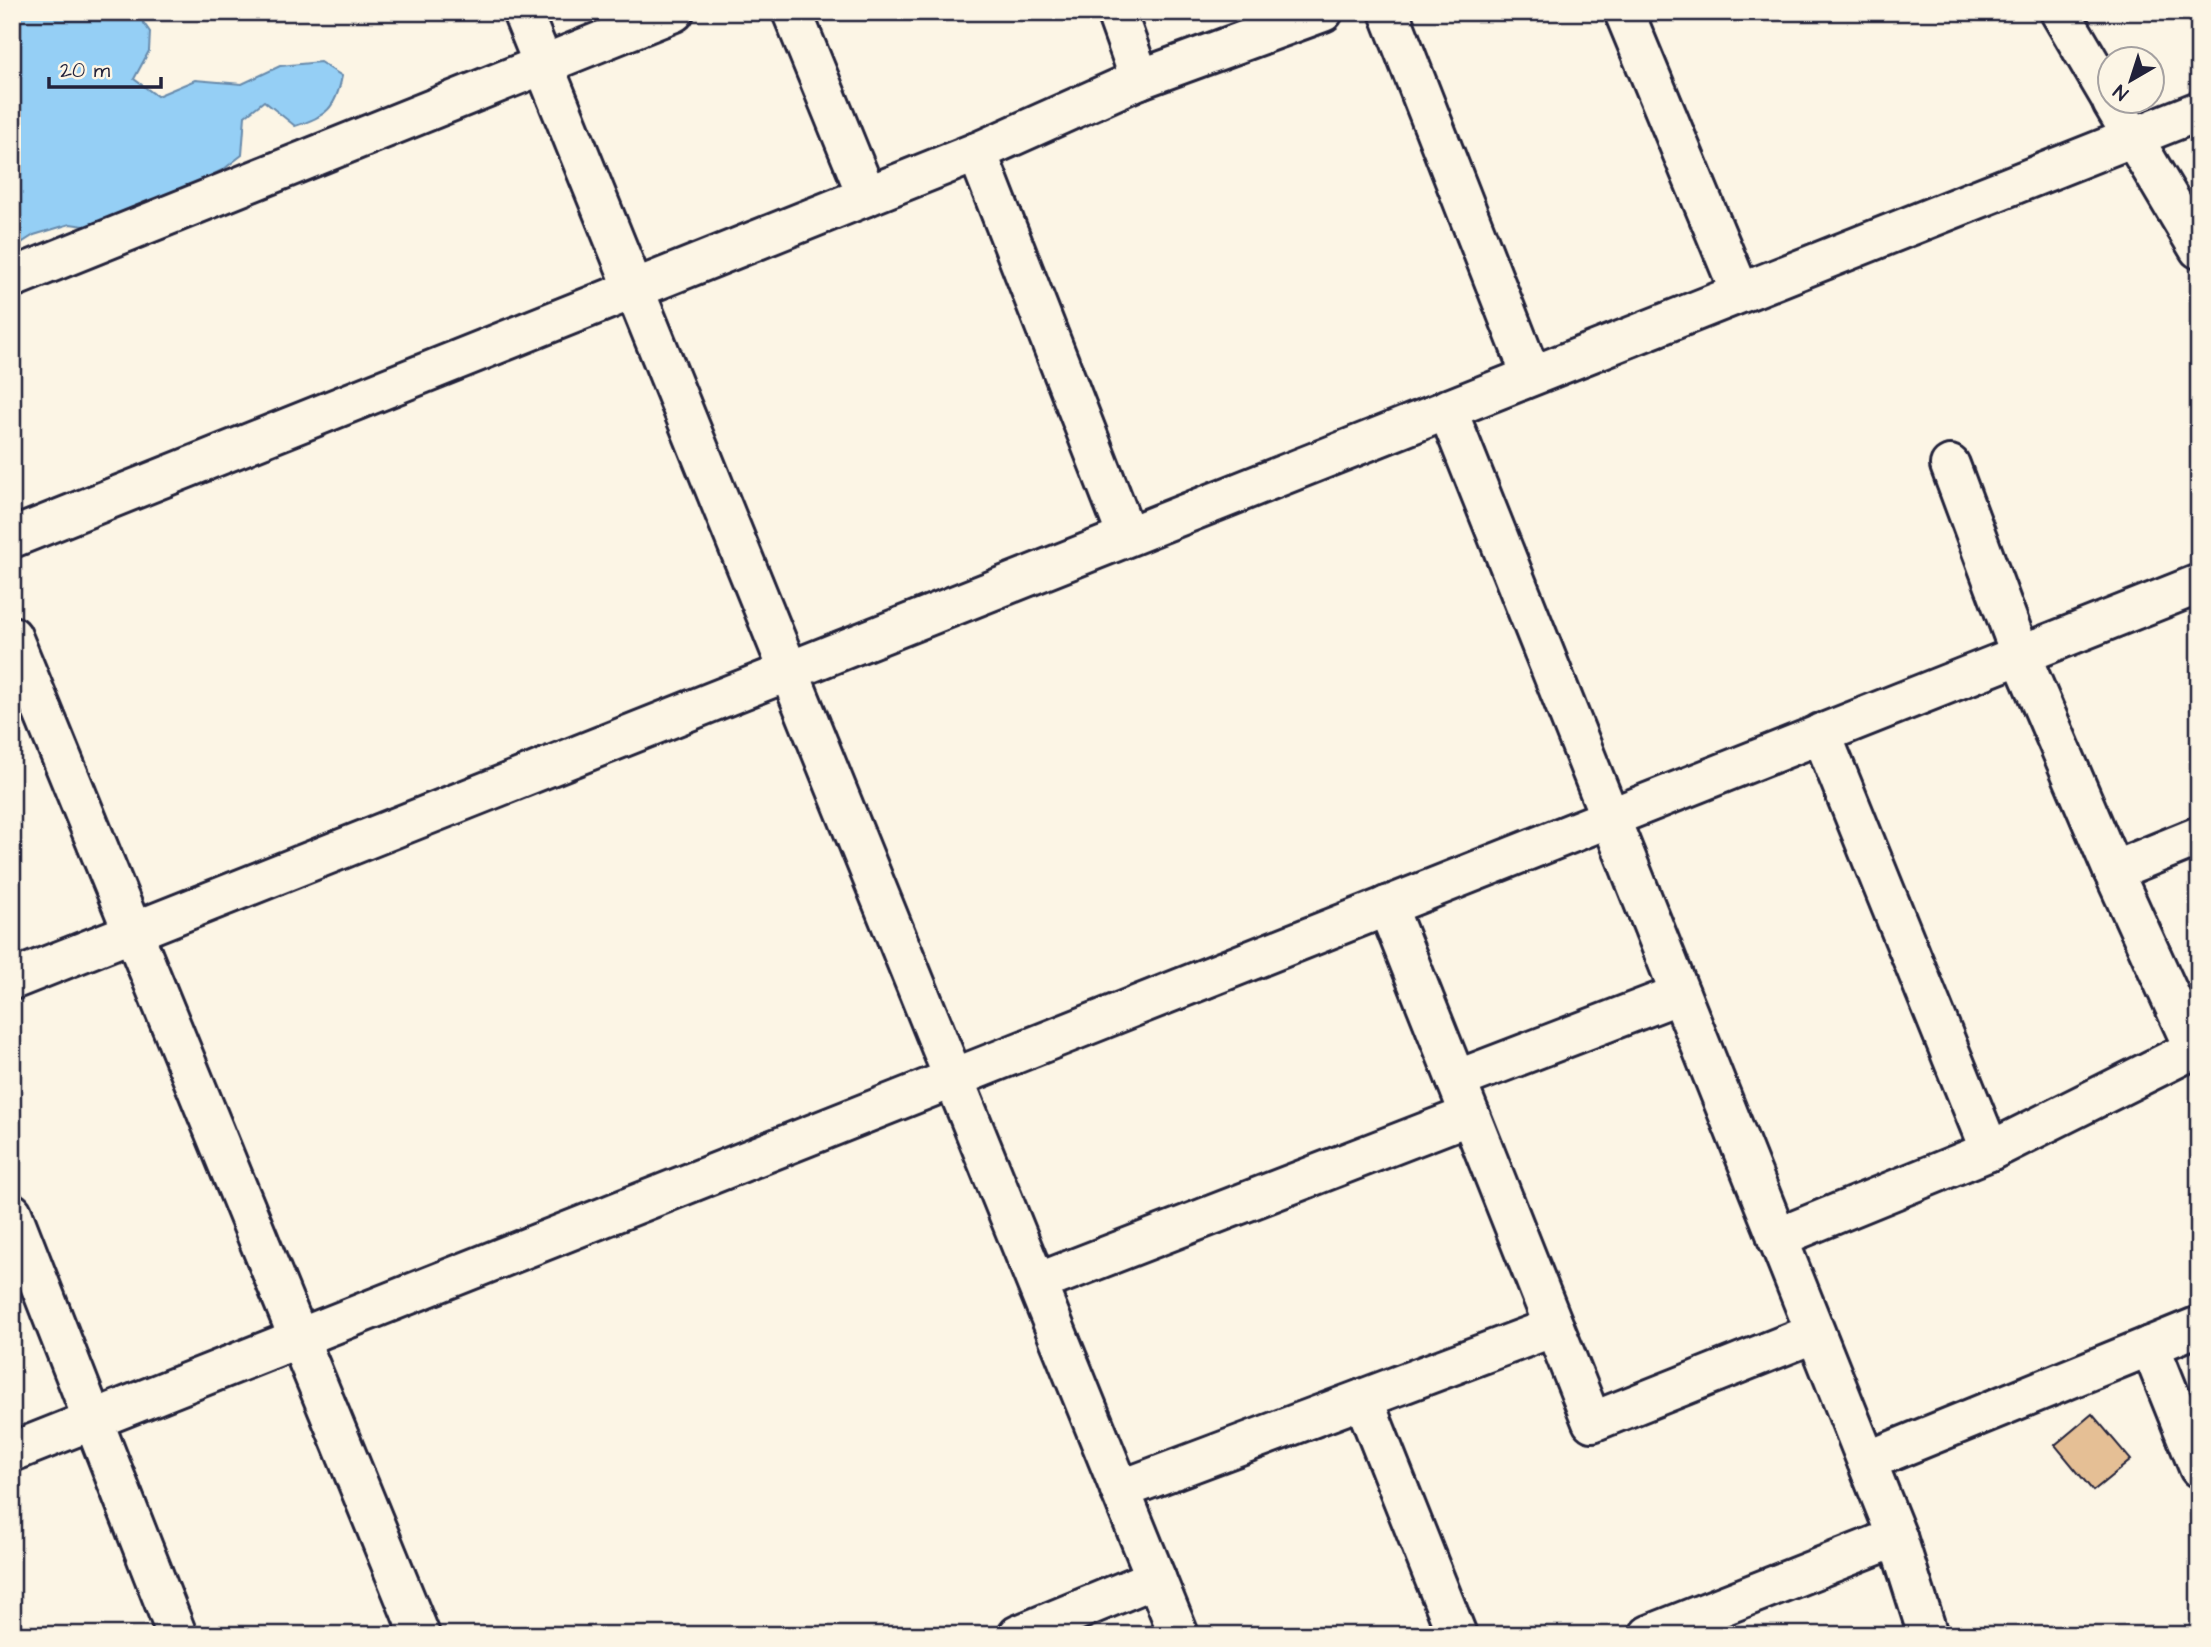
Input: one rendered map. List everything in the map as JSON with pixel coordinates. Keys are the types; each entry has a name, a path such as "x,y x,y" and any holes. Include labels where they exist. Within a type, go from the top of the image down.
{"street":[{"path":"522,12 1178,1635"},
{"path":"12,278 674,12"},
{"path":"792,12 867,196"},
{"path":"1116,12 1140,79"},
{"path":"12,538 977,152 1140,79 1323,12"},
{"path":"1389,12 1531,375"},
{"path":"1624,12 1740,292"},
{"path":"2060,12 2096,73"},
{"path":"12,980 2132,135 2199,111"},
{"path":"2121,116 2199,249"},
{"path":"977,152 1127,536"},
{"path":"1447,409 1897,1537 1928,1635"},
{"path":"1777,1238 1990,1151 2196,1048 2113,871 2021,656 1950,465"},
{"path":"12,1452 2199,584"},
{"path":"12,636 419,1635"},
{"path":"1821,733 1990,1151"},
{"path":"2113,871 2199,836"},
{"path":"1387,906 1592,1422 1815,1333"},
{"path":"1456,1080 1680,994"},
{"path":"1037,1283 1470,1115"},
{"path":"12,1213 177,1635"},
{"path":"1867,1461 2199,1326"},
{"path":"1120,1490 1554,1327"},
{"path":"2150,1346 2199,1468"},
{"path":"1363,1399 1457,1635"},
{"path":"1649,1635 1897,1537"},
{"path":"1018,1635 1156,1578"}],"water":[{"path":"12,12 136,12 150,32 149,51 134,79 157,96 195,80 242,84 280,66 320,62 342,76 340,87 328,110 315,119 295,126 264,101 245,116 242,155 224,169 106,229 70,224 34,235 12,249"}],"building":[{"path":"2092,1414 2131,1460 2093,1491 2055,1445"}]}
